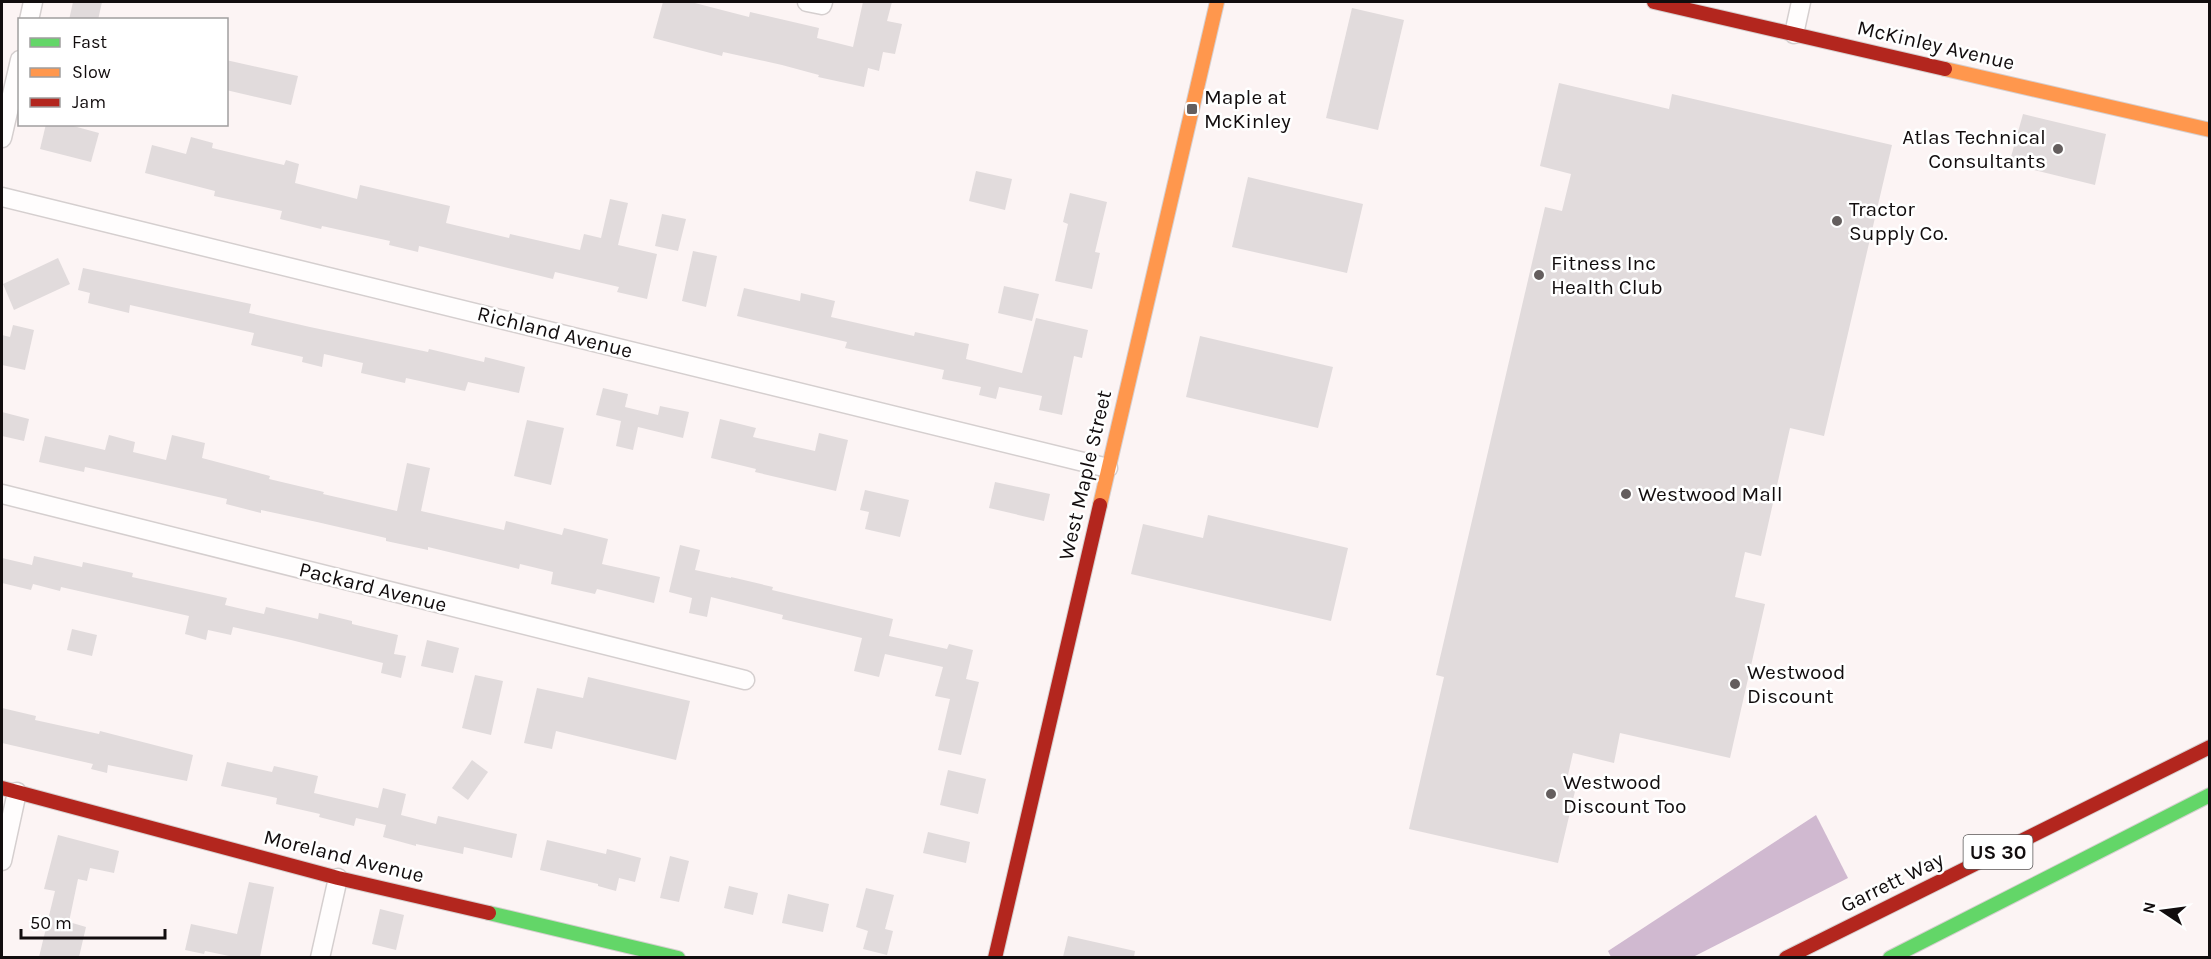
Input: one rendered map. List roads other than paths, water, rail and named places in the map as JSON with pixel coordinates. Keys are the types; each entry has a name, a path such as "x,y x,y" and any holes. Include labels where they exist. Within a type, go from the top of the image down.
{"street":[{"path":"29,18 33,2"},
{"path":"807,2 822,5 823,2"},
{"name":"West Maple Street","path":"995,957 1217,2"},
{"name":"McKinley Avenue","path":"1654,2 2210,130"},
{"path":"1794,34 1801,2"},
{"path":"2,138 18,69"},
{"name":"Richland Avenue","path":"2,197 1108,468"},
{"name":"Packard Avenue","path":"2,494 745,680"},
{"name":"Garrett Way","path":"1786,957 2210,747"},
{"path":"2,861 9,790"},
{"name":"Moreland Avenue","path":"9,790 338,878 666,956"},
{"name":"US 30","path":"1890,957 2210,795"},
{"path":"320,957 338,878"}],"place":[{"name":"Maple at McKinley","path":"1192,109"},
{"name":"Atlas Technical Consultants","path":"2058,149"},
{"name":"Tractor Supply Co.","path":"1837,221"},
{"name":"Fitness Inc Health Club","path":"1539,275"},
{"name":"Westwood Mall","path":"1626,494"},
{"name":"Westwood Discount","path":"1735,684"},
{"name":"Westwood Discount Too","path":"1551,794"}]}
